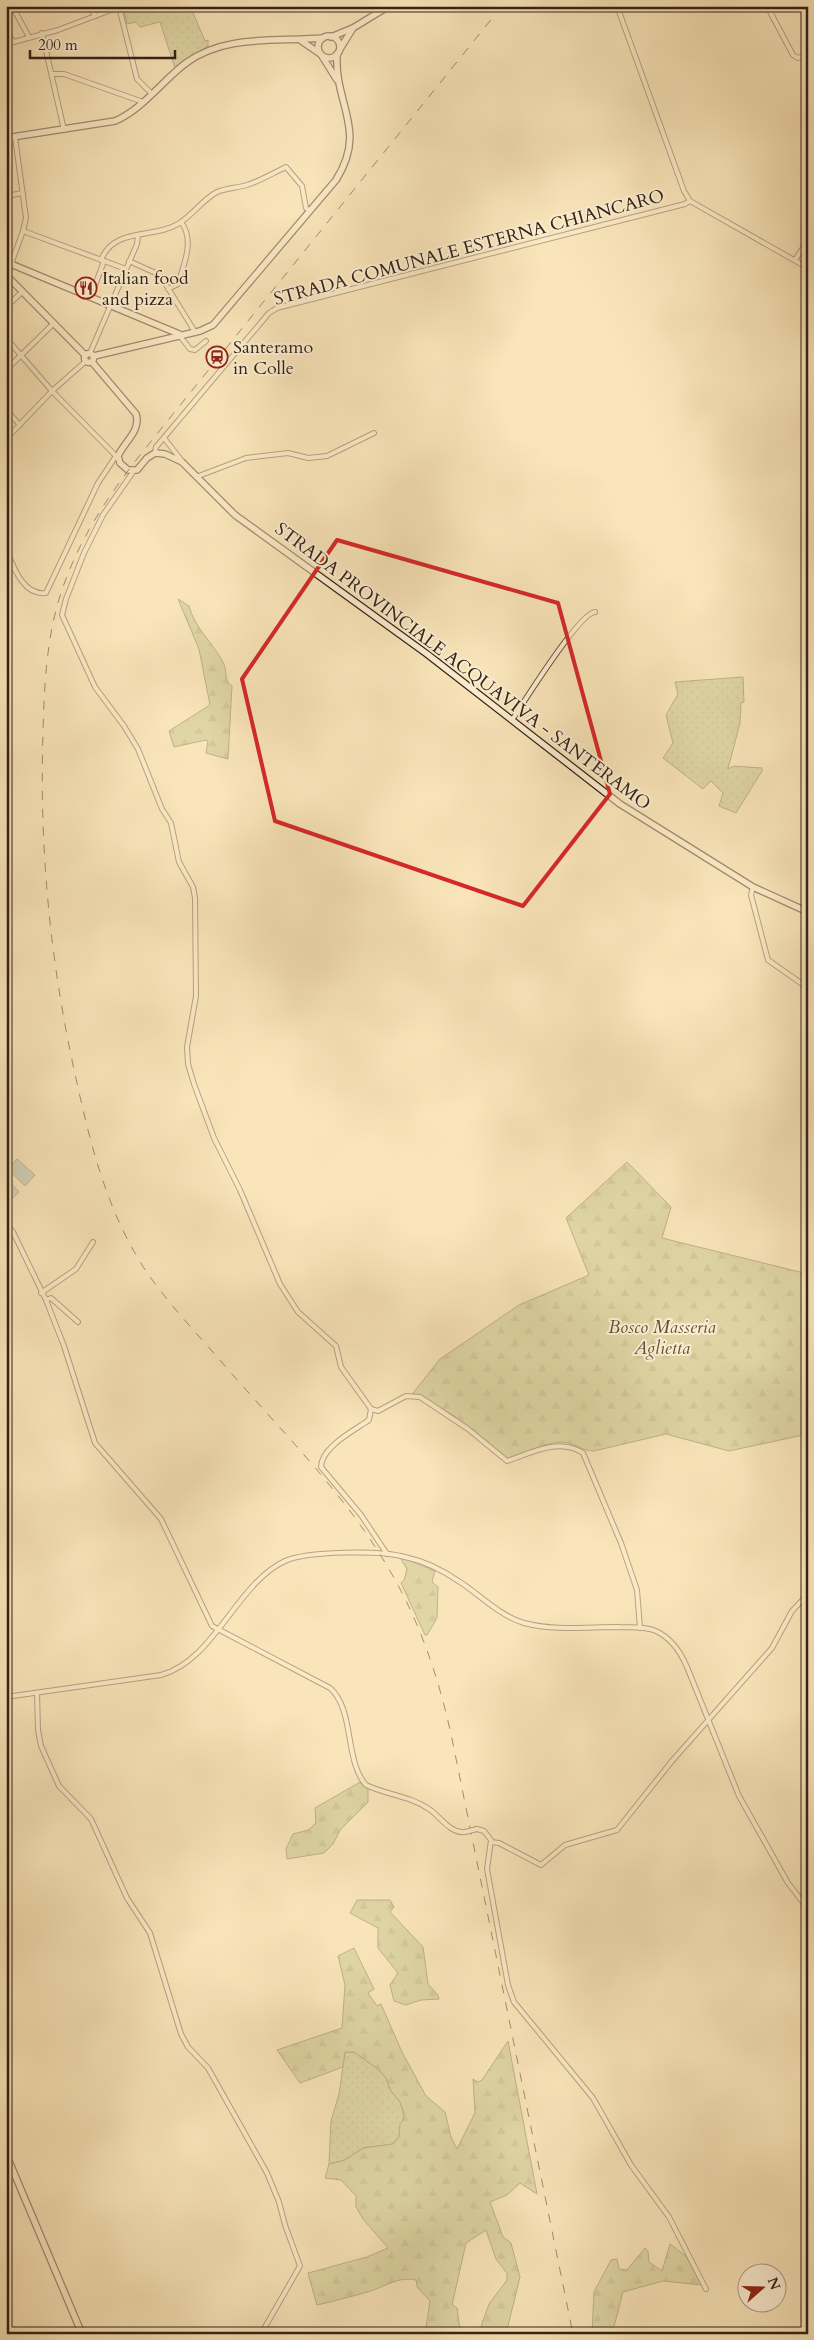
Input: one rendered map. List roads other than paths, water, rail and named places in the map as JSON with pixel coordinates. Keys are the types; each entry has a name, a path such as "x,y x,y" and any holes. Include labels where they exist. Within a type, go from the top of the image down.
{"main road":[{"path":"6,138 115,121 130,113 192,59 219,47 242,42 331,37 353,28 389,6"},
{"path":"300,40 328,58 338,52 353,28"},
{"path":"89,358 179,334 195,332 213,325 340,174 350,146 351,129 338,81 337,40 331,37"},
{"path":"323,38 318,47 338,81"},
{"path":"9,263 179,334"},
{"path":"6,276 89,358 130,404 137,418 135,431 117,457 121,464 133,472 155,454 169,456 183,463"},
{"name":"STRADA PROVINCIALE ACQUAVIVA - SANTERAMO","path":"183,463 227,508 257,532 420,649 625,808 752,887 808,912"},
{"path":"6,2154 82,2334"}],"street":[{"path":"12,6 29,37"},
{"path":"90,6 95,16"},
{"path":"617,6 684,191 690,201"},
{"path":"767,6 793,55 798,58 808,55"},
{"path":"6,44 58,30 119,7 137,79 152,94"},
{"path":"6,29 13,42"},
{"path":"42,33 64,130"},
{"path":"52,74 64,74 143,102"},
{"path":"9,263 24,231 26,218 15,137"},
{"path":"91,296 105,250 113,243 179,223 218,192 247,185 286,167 302,186 306,208 310,211"},
{"path":"6,196 23,193"},
{"name":"STRADA COMUNALE ESTERNA CHIANCARO","path":"155,454 156,447 273,310 690,201 808,268"},
{"path":"168,288 178,284 188,248 187,230 179,223"},
{"path":"24,231 126,269"},
{"path":"6,438 52,391 89,358 129,262 138,234"},
{"path":"795,260 808,240"},
{"path":"129,262 160,275 195,332"},
{"path":"6,307 23,291"},
{"path":"6,370 54,323"},
{"path":"179,334 190,348 195,350 206,341"},
{"path":"6,338 52,391 117,457 98,483 46,593 36,591 20,580 6,550"},
{"path":"6,410 20,425"},
{"path":"196,477 246,458 288,453 312,458 327,456 374,433"},
{"path":"164,438 183,463"},
{"path":"133,472 103,515 84,553 66,599 62,616 95,687 124,726 138,749 162,809 171,823 182,869 193,887 195,898 196,996 187,1047 188,1064 214,1138 238,1184 286,1296 303,1317 336,1346 341,1367 371,1409 378,1411 410,1395 420,1397 468,1429 507,1462 559,1445 572,1447 583,1453 621,1543 638,1590 640,1628"},
{"path":"6,514 6,530"},
{"path":"512,720 564,643 587,615 595,612"},
{"path":"752,887 751,895 768,960 808,988"},
{"path":"6,1224 13,1232 46,1300 71,1366 95,1443 161,1519 209,1621 216,1630 271,1656 330,1688 342,1703 352,1749 366,1785 414,1801 432,1810 453,1829 465,1832 477,1829 484,1831 491,1842 487,1869 508,1985 514,2002 593,2098 631,2165 669,2217 706,2289"},
{"path":"41,1293 76,1269 93,1242"},
{"path":"46,1300 50,1298 78,1322"},
{"path":"371,1409 369,1420 341,1438 322,1460 321,1467 361,1515 388,1554"},
{"path":"6,1697 167,1673 177,1669 194,1657 265,1575 284,1562 310,1555 388,1554 416,1560 446,1574 506,1614 523,1622 547,1627 640,1628 657,1632 678,1650 688,1668 708,1721 748,1811 788,1883 808,1909"},
{"path":"491,1842 499,1843 542,1865 566,1845 617,1830 642,1797 772,1648 792,1611 808,1594"},
{"path":"37,1692 38,1738 52,1773 64,1791 87,1814 94,1824 103,1848 127,1898 153,1939 181,2034 188,2047 211,2073 267,2173 279,2202 300,2266 261,2334"}],"water":[{"path":"17,1159 35,1175 25,1186 8,1169"},
{"path":"6,1179 19,1192 6,1205"}],"railway":[{"path":"502,6 144,450 104,505 82,543 64,584 50,637 44,702 43,822 49,910 60,997 68,1040 94,1154 119,1222 142,1265 160,1290 303,1453 362,1527 404,1597 415,1619 433,1666 452,1739 573,2334"}],"place":[{"name":"Italian food and pizza","path":"86,288"},
{"name":"Santeramo in Colle","path":"217,357"}],"park label":[{"name":"Bosco Masseria Aglietta","path":"662,1337"}]}
